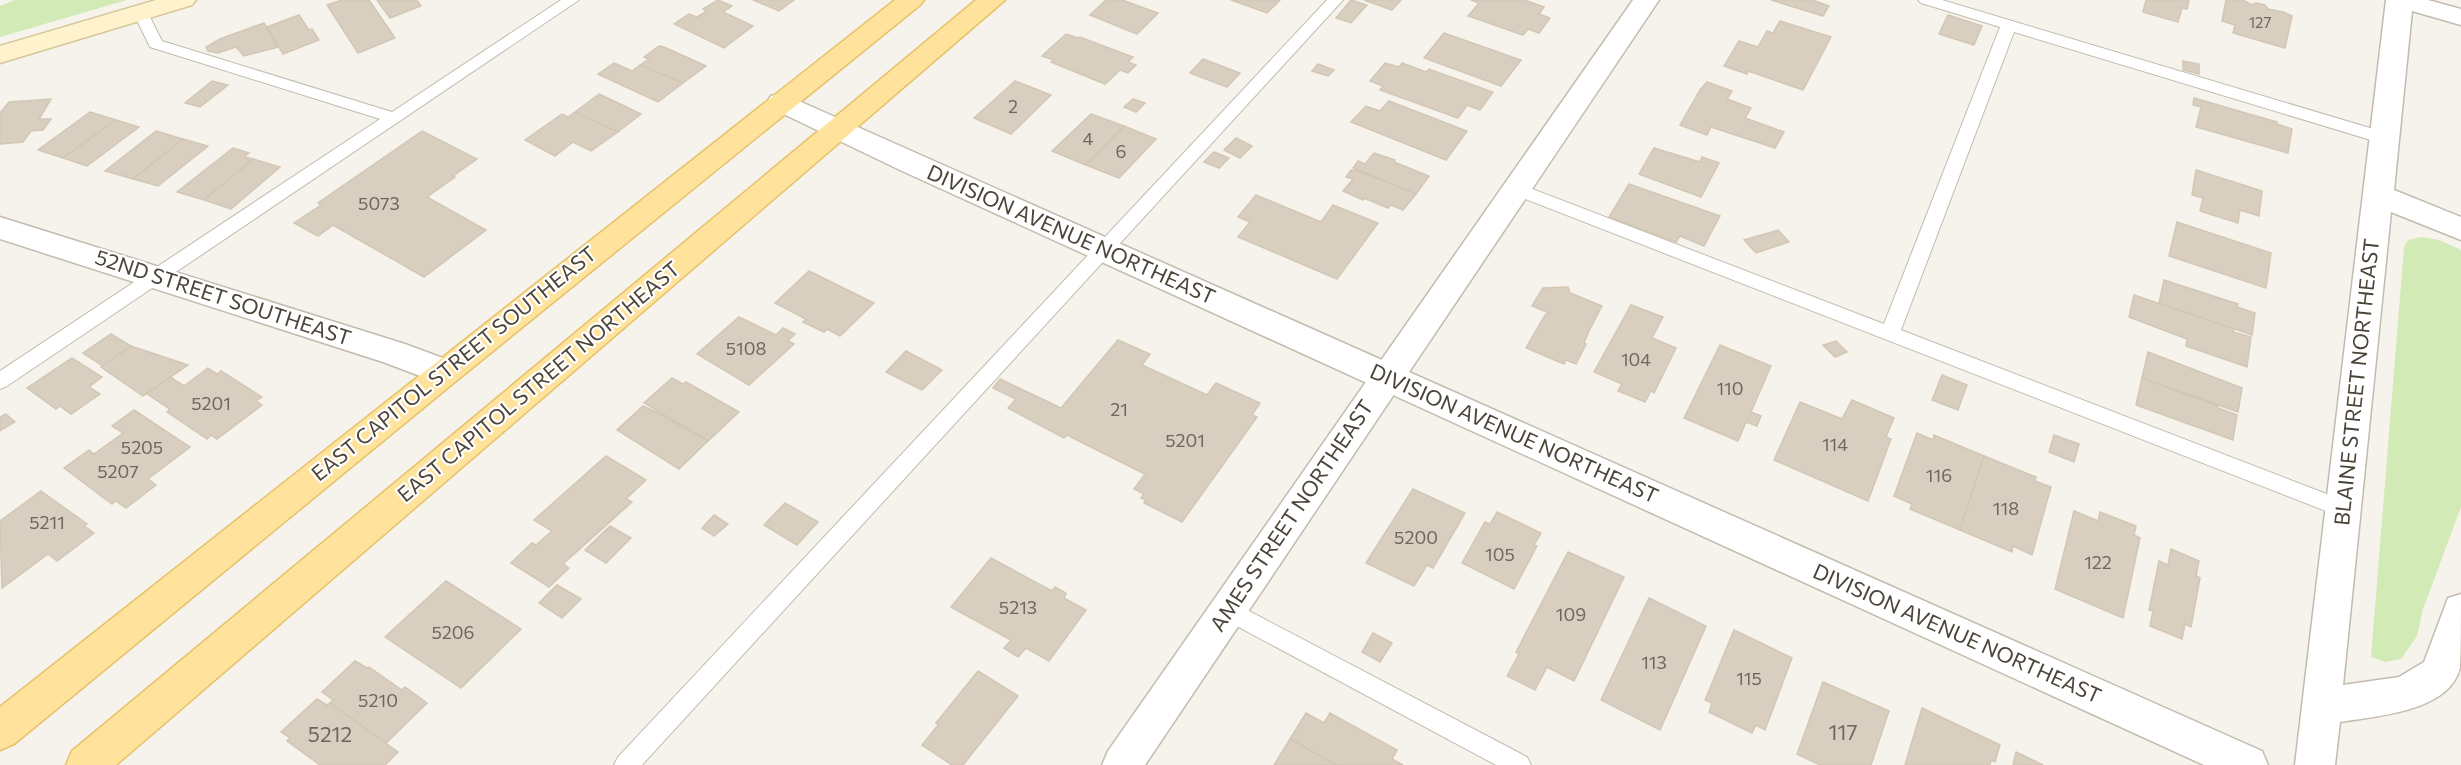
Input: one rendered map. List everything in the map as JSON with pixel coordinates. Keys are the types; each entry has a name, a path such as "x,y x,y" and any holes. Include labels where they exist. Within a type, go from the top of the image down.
{"main road":[{"path":"0,55 183,0"},
{"name":"EAST CAPITOL STREET SOUTHEAST","path":"0,731 444,372 911,0"},
{"name":"EAST CAPITOL STREET NORTHEAST","path":"86,765 992,0"}],"street":[{"name":"AMES STREET NORTHEAST","path":"1122,765 1646,0"},
{"path":"2400,0 2461,17"},
{"name":"BLAINE STREET NORTHEAST","path":"2315,765 2400,0"},
{"name":"DIVISION AVENUE NORTHEAST","path":"781,102 1104,250 2248,765"},
{"path":"2378,195 2461,229"},
{"name":"52ND STREET SOUTHEAST","path":"0,228 394,353 444,372"},
{"path":"2321,707 2405,694 2439,674 2461,610"}],"lane":[{"path":"0,381 571,0"},
{"path":"626,765 1335,0"},
{"path":"1926,0 2385,138"},
{"path":"142,14 156,44 394,118"},
{"path":"1890,333 2009,25"},
{"path":"1516,189 2343,509"},
{"path":"1228,610 1519,765"}],"green space":[{"path":"15,0 127,0 0,37 0,6"},
{"path":"2421,237 2439,240 2461,250 2461,507 2423,609 2417,636 2401,659 2385,662 2371,657 2404,247 2408,240"}],"building":[{"path":"342,0 369,0 395,38 358,53 327,5"},
{"path":"377,0 417,0 421,6 390,18"},
{"path":"718,0 732,6 723,12 753,26 724,48 674,24 689,14 697,17 707,11 703,9"},
{"path":"753,0 794,0 779,11"},
{"path":"1106,0 1122,0 1158,13 1137,34 1090,15"},
{"path":"1231,0 1280,0 1267,13"},
{"path":"1351,0 1367,5 1351,23 1336,18"},
{"path":"1364,0 1401,0 1392,10"},
{"path":"1471,0 1524,0 1544,7 1539,14 1550,18 1539,33 1528,29 1523,35 1468,16 1479,3"},
{"path":"1771,0 1812,0 1829,6 1823,16"},
{"path":"2146,0 2189,0 2187,9 2182,8 2178,22 2143,12"},
{"path":"2226,0 2243,0 2252,5 2256,3 2265,5 2268,9 2292,16 2285,48 2233,33 2235,25 2222,21"},
{"path":"299,15 319,40 283,54 267,27"},
{"path":"1948,15 1982,26 1974,45 1939,34"},
{"path":"1780,21 1831,37 1803,90 1748,71 1747,74 1724,66 1739,41 1758,47 1767,31 1773,33"},
{"path":"264,23 278,47 244,56 236,47 218,53 208,51 206,47 220,39"},
{"path":"1444,33 1521,60 1501,86 1424,58"},
{"path":"1066,34 1133,57 1128,62 1136,65 1128,73 1120,70 1105,84 1051,62 1054,60 1042,56"},
{"path":"659,46 706,66 683,83 640,65 649,59 644,57"},
{"path":"1203,59 1240,73 1227,87 1190,73"},
{"path":"2183,61 2199,64 2199,74 2183,70"},
{"path":"614,63 632,71 640,65 683,83 658,102 598,74"},
{"path":"1385,63 1399,67 1402,63 1426,72 1429,69 1493,92 1480,110 1467,105 1458,118 1380,90 1383,86 1370,81"},
{"path":"1318,64 1334,70 1328,76 1312,71"},
{"path":"212,81 228,85 200,107 185,103"},
{"path":"1015,81 1051,95 1011,134 974,118"},
{"path":"1707,82 1732,91 1727,99 1751,108 1745,118 1784,132 1775,148 1711,127 1707,135 1680,125"},
{"path":"599,94 641,114 618,132 575,112"},
{"path":"2194,98 2277,122 2277,124 2292,129 2288,153 2196,127 2201,107 2193,105"},
{"path":"51,99 39,119 51,119 43,130 31,131 23,142 0,144 0,113 9,102"},
{"path":"1133,99 1145,103 1136,112 1124,107"},
{"path":"1389,101 1467,131 1446,160 1351,122 1366,106 1380,111"},
{"path":"90,112 116,120 63,158 38,150"},
{"path":"575,112 618,132 591,151 573,142 555,156 525,140 562,114 568,117"},
{"path":"1091,114 1124,126 1086,165 1052,151"},
{"path":"116,120 139,127 87,166 63,158"},
{"path":"1124,126 1156,139 1119,178 1086,165"},
{"path":"156,131 183,139 133,179 105,171"},
{"path":"422,131 477,159 427,197 486,230 424,277 333,225 318,236 294,223 321,205 318,203"},
{"path":"1236,138 1252,146 1240,158 1224,150"},
{"path":"183,139 208,146 158,186 133,179"},
{"path":"233,148 249,153 244,157 253,159 204,200 177,192"},
{"path":"1654,148 1700,162 1702,157 1719,163 1701,197 1639,174"},
{"path":"1214,152 1229,158 1219,168 1204,162"},
{"path":"1374,153 1429,176 1416,194 1353,168 1358,161 1365,164"},
{"path":"253,159 280,167 231,209 204,200"},
{"path":"1351,170 1359,171 1416,194 1403,210 1391,205 1388,208 1364,198 1363,200 1343,191 1353,179 1346,177"},
{"path":"2196,170 2262,191 2259,216 2240,210 2238,223 2200,211 2203,198 2192,195"},
{"path":"1629,184 1720,216 1704,246 1680,236 1676,242 1609,217"},
{"path":"1256,195 1321,222 1333,205 1378,223 1337,279 1238,237 1250,222 1238,217"},
{"path":"2177,222 2271,253 2266,288 2169,256"},
{"path":"1778,230 1789,242 1756,253 1744,240"},
{"path":"809,271 874,303 840,336 827,329 824,332 803,322 806,319 775,303"},
{"path":"2164,280 2238,304 2237,307 2255,313 2252,335 2159,303"},
{"path":"1568,287 1570,293 1602,306 1576,364 1566,360 1564,364 1526,348 1545,315 1549,313 1532,306 1543,288"},
{"path":"2134,295 2251,337 2247,367 2186,346 2187,339 2129,317"},
{"path":"1631,305 1663,317 1652,338 1676,348 1654,393 1651,391 1645,402 1618,391 1622,384 1594,372"},
{"path":"739,317 776,335 783,328 795,334 788,341 794,344 749,385 697,354"},
{"path":"111,334 131,346 103,366 83,353"},
{"path":"1118,340 1150,354 1142,365 1207,395 1216,383 1260,403 1252,415 1257,417 1182,522 1144,503 1146,500 1141,498 1144,494 1134,489 1145,474 1067,435 1064,438 1008,408 1016,399 993,388 1000,379 1061,408"},
{"path":"1836,341 1847,352 1835,357 1823,345"},
{"path":"1720,345 1771,366 1751,412 1761,416 1757,426 1746,422 1738,441 1684,418"},
{"path":"131,346 188,365 143,396 101,367"},
{"path":"906,351 942,370 922,390 886,372"},
{"path":"2148,352 2242,388 2238,412 2142,378"},
{"path":"72,358 102,377 89,387 100,394 71,414 60,406 56,409 27,388"},
{"path":"208,368 217,374 221,371 262,397 256,401 262,405 217,439 211,435 207,439 167,412 170,409 147,394 170,377 184,386"},
{"path":"1942,375 1967,385 1958,410 1932,400"},
{"path":"672,378 683,384 686,382 739,412 708,441 644,403"},
{"path":"2142,378 2237,415 2233,440 2136,405"},
{"path":"1852,400 1894,418 1886,437 1891,439 1868,501 1774,460 1800,402 1842,419"},
{"path":"643,406 708,441 679,469 617,430"},
{"path":"134,410 190,447 148,479 156,485 126,508 116,501 112,504 64,468 89,450 94,454 123,433 112,426"},
{"path":"6,414 15,422 0,431 0,417"},
{"path":"1917,433 1933,440 1934,435 1984,456 1960,530 1910,509 1912,504 1894,496"},
{"path":"2054,435 2079,444 2074,462 2049,452"},
{"path":"606,456 646,480 626,499 632,502 563,564 569,568 549,587 511,563 532,543 536,545 552,531 534,520"},
{"path":"1984,456 2036,477 2035,481 2051,487 2032,555 2013,546 2012,552 1960,530"},
{"path":"1413,489 1465,513 1433,568 1427,565 1414,586 1366,563"},
{"path":"41,491 87,524 84,526 94,533 57,561 48,554 2,588 0,521"},
{"path":"785,503 818,522 797,545 764,525"},
{"path":"2074,511 2098,521 2100,512 2136,526 2134,535 2140,538 2123,618 2055,589"},
{"path":"1497,512 1541,533 1534,545 1537,546 1514,589 1462,563 1485,522 1490,524"},
{"path":"714,515 728,524 714,536 702,528"},
{"path":"610,526 631,538 606,563 585,550"},
{"path":"2171,549 2199,561 2196,576 2200,578 2191,627 2185,624 2182,639 2150,626 2153,611 2149,610 2159,561 2168,565"},
{"path":"1568,552 1624,577 1574,681 1547,667 1535,690 1507,676 1519,654 1516,652"},
{"path":"991,558 1052,591 1055,587 1066,593 1064,598 1086,610 1049,661 1026,648 1018,657 1004,648 1011,640 951,607"},
{"path":"446,581 521,629 461,688 385,637"},
{"path":"557,585 581,599 562,618 539,603"},
{"path":"1649,598 1706,626 1660,730 1601,700"},
{"path":"1734,630 1792,658 1765,730 1756,725 1752,733 1709,712 1712,703 1705,700"},
{"path":"1373,633 1392,643 1380,662 1362,652"},
{"path":"355,661 369,667 402,690 405,687 427,703 386,743 330,703 333,700 322,692"},
{"path":"978,671 1018,696 963,765 952,765 922,745 938,725 936,723"},
{"path":"1823,682 1889,711 1871,765 1820,765 1797,754"},
{"path":"317,699 327,705 330,703 398,752 385,765 320,765 287,741 290,738 281,732"},
{"path":"1922,708 2000,745 1995,762 1991,760 1990,765 1905,765"},
{"path":"1306,713 1324,723 1330,713 1397,750 1392,759 1403,765 1336,765 1290,739"},
{"path":"1290,739 1336,765 1274,765"},
{"path":"2016,752 2043,765 2013,765"}]}
